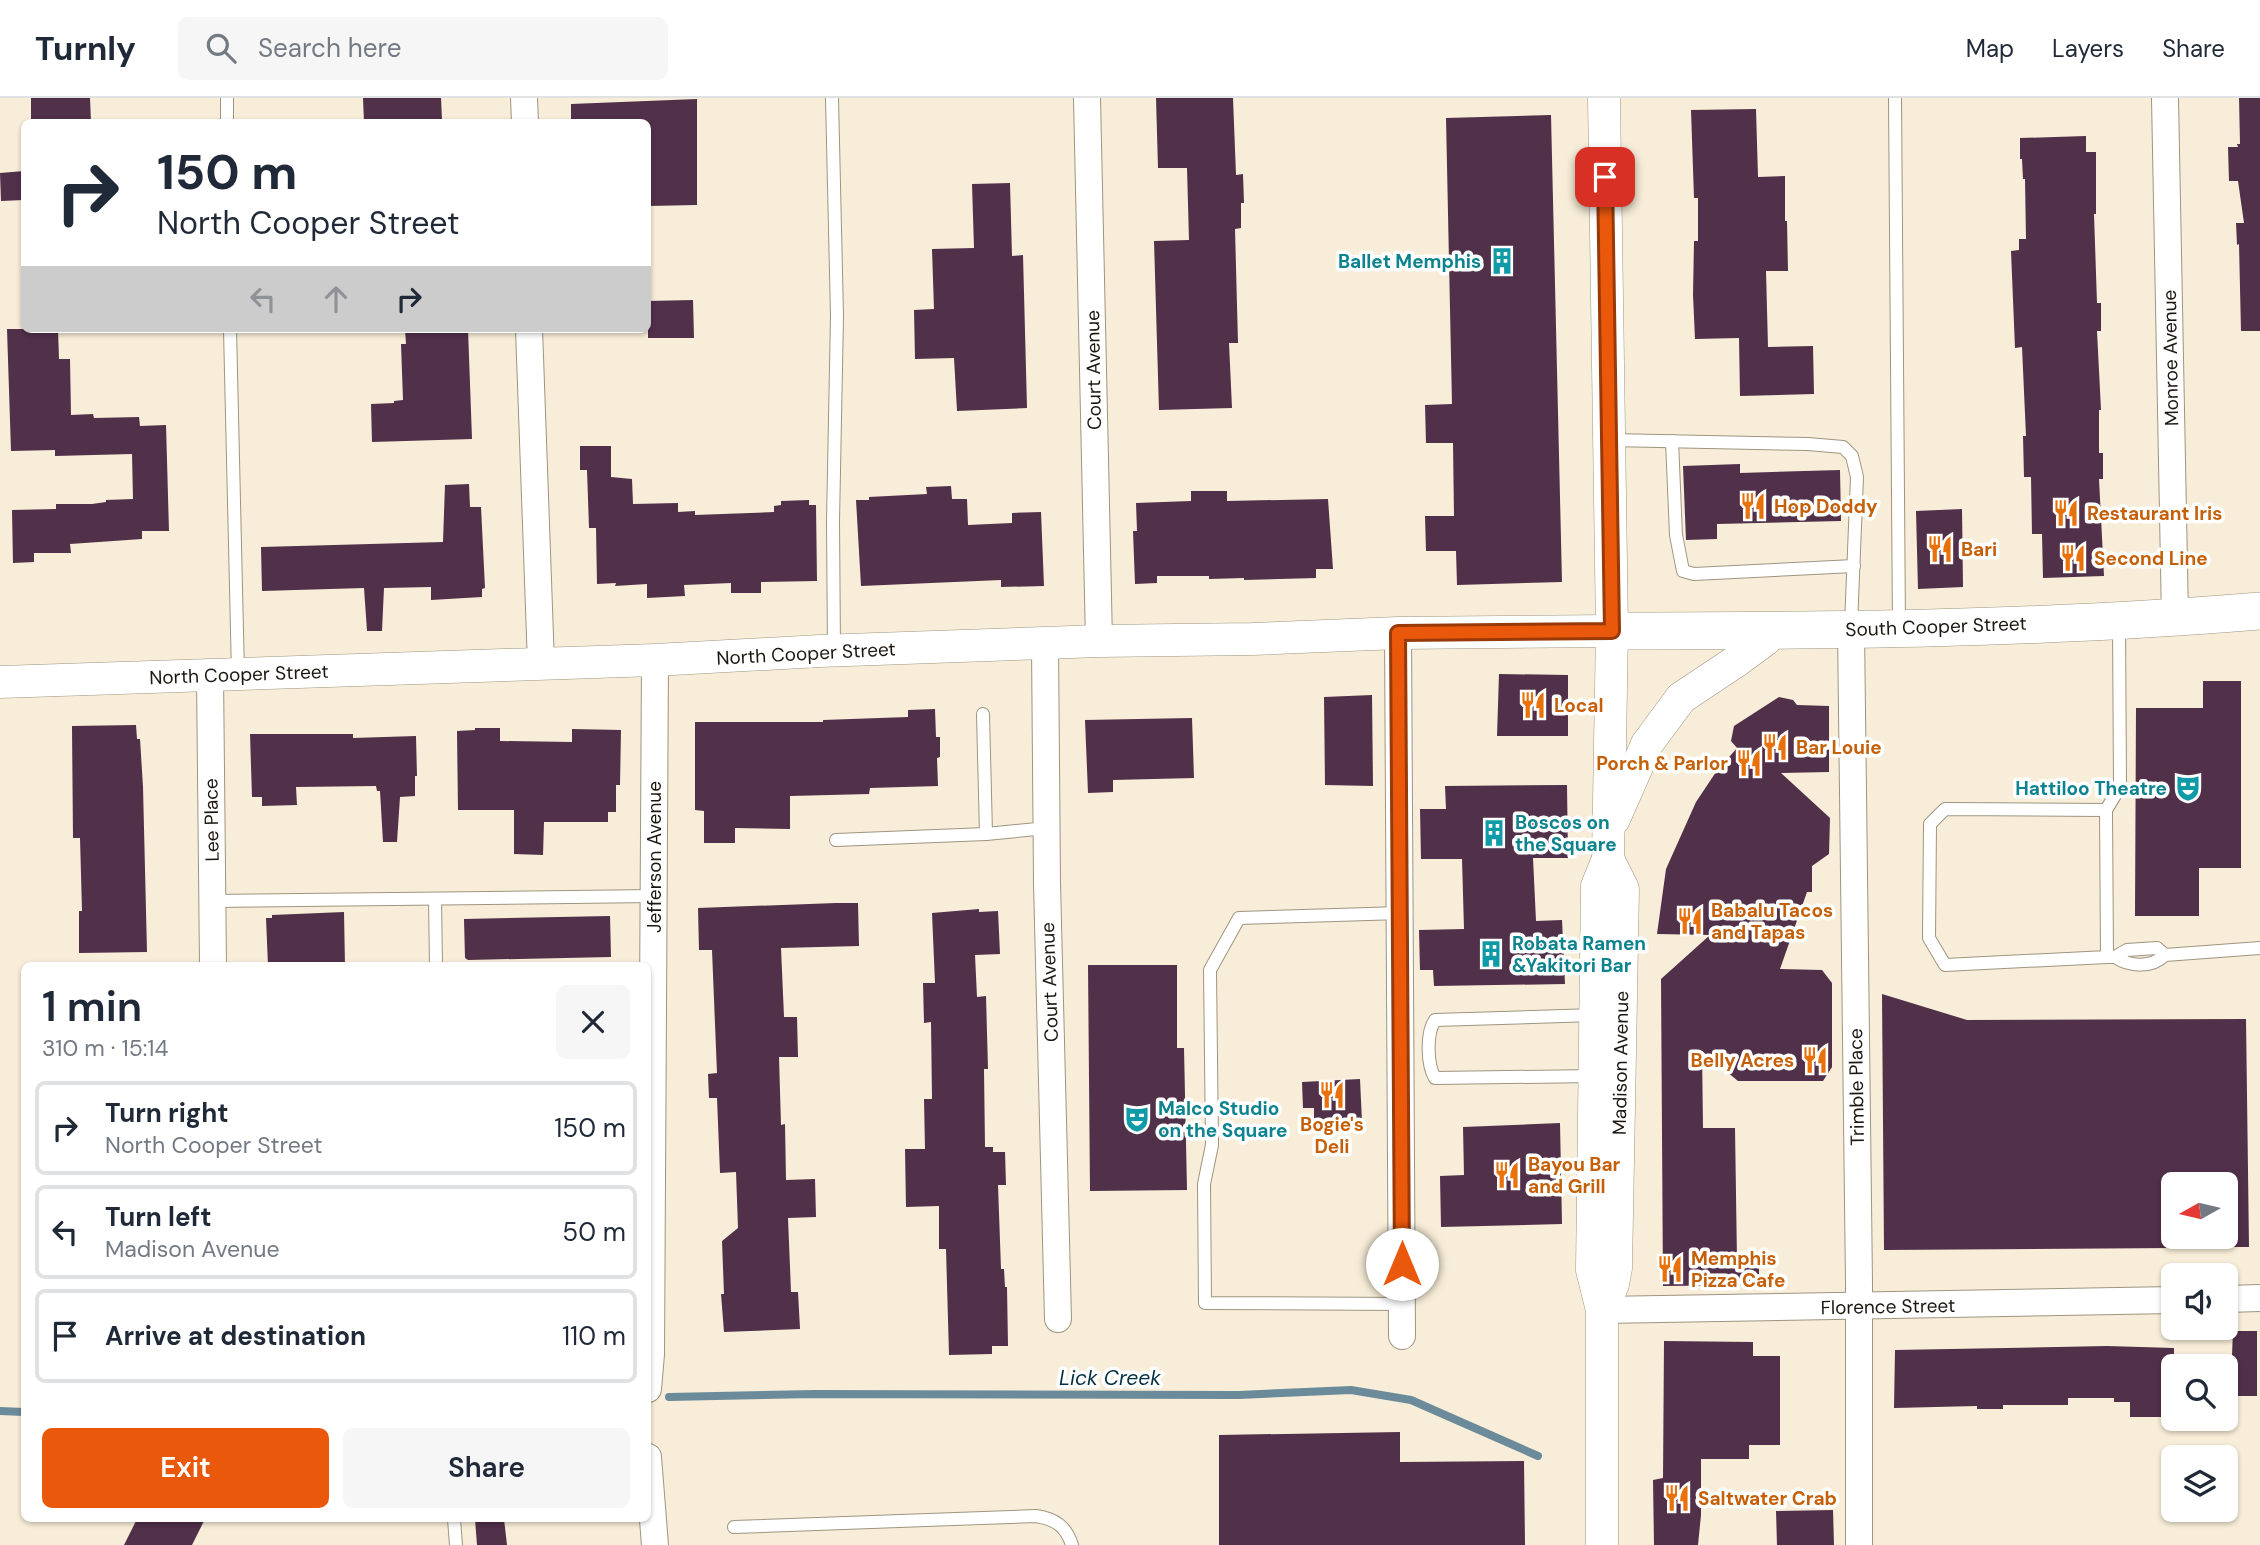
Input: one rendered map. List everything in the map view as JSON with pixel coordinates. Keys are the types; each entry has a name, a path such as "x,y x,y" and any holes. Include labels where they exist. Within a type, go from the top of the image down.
{"main road":[{"name":"South Cooper Street","path":"1612,631 1850,629 2119,621 2260,611"}],"street":[{"path":"524,98 524,119"},
{"name":"Court Avenue","path":"1087,98 1099,641"},
{"name":"Madison Avenue","path":"1602,1545 1602,1310 1592,1270 1597,886 1608,846 1612,631 1604,98"},
{"name":"Monroe Avenue","path":"2165,98 2175,618"},
{"path":"529,333 541,664"},
{"name":"Trimble Place","path":"1850,629 1859,1545"},
{"path":"1608,846 1647,744 1681,698 1738,660 1774,630"},
{"name":"North Cooper Street","path":"0,682 655,660 834,650 1099,641 1398,633 1612,631"},
{"path":"1398,633 1401,913 1415,1042 1402,1336"},
{"name":"Court Avenue","path":"1045,644 1058,1319"},
{"name":"Jefferson Avenue","path":"651,1117 655,660"},
{"name":"Lee Place","path":"213,962 212,901 224,674"},
{"name":"Madison Avenue","path":"1602,1310 1613,1284 1616,1268 1623,889 1608,846"},
{"path":"2238,1299 2260,1298"},
{"name":"Florence Street","path":"1602,1310 2161,1300"},
{"path":"651,1495 655,1545"}],"lane":[{"path":"227,98 227,119"},
{"path":"832,98 837,316 833,522 834,650"},
{"path":"1895,98 1899,627"},
{"path":"224,674 230,333"},
{"path":"1608,440 1843,447 1852,456 1857,477 1850,629"},
{"path":"1672,441 1676,535 1683,571 1694,574 1854,566"},
{"path":"2111,957 2106,810 2120,787 2119,621"},
{"path":"983,714 986,834"},
{"path":"2106,810 1945,809 1930,824 1929,938 1945,965 2111,957 2126,964 2157,963 2165,955 2260,948"},
{"path":"836,840 986,834 1047,828"},
{"path":"212,901 653,896"},
{"path":"435,899 436,962"},
{"path":"1401,913 1239,918 1210,970 1212,1145 1204,1195 1205,1303 1402,1304"},
{"path":"1595,1015 1435,1020 1415,1042 1435,1078 1595,1076"},
{"path":"734,1527 1036,1516 1050,1518 1067,1530 1072,1545"},
{"path":"454,1522 456,1545"}],"building":[{"path":"31,98 90,98 91,119 31,119"},
{"path":"363,98 441,98 442,119 364,119"},
{"path":"1156,98 1233,98 1236,175 1243,174 1244,203 1241,203 1241,228 1235,229 1238,343 1229,343 1232,408 1159,410 1154,241 1189,240 1187,168 1158,168"},
{"path":"2239,98 2260,98 2260,331 2241,331 2236,223 2244,223 2238,181 2229,181 2228,147 2238,147 2237,144 2240,144"},
{"path":"697,99 697,205 651,206 651,119 571,119 571,104"},
{"path":"1756,109 1758,177 1785,176 1788,271 1766,271 1768,347 1813,346 1814,394 1740,396 1739,338 1695,339 1694,241 1698,241 1698,198 1694,198 1691,110"},
{"name":"Ballet Memphis","path":"1551,115 1562,582 1457,585 1456,551 1426,551 1425,516 1454,516 1453,443 1426,443 1425,405 1452,404 1446,118"},
{"path":"2086,136 2086,152 2096,152 2094,214 2097,303 2101,303 2101,331 2097,331 2101,410 2099,453 2103,453 2103,479 2099,479 2104,576 2043,578 2042,534 2032,534 2031,477 2024,477 2023,436 2026,436 2022,347 2015,348 2011,251 2019,250 2019,239 2026,239 2025,179 2020,159 2020,138"},
{"path":"21,171 21,200 1,201 0,173"},
{"path":"1010,183 1012,256 1023,255 1027,408 957,411 954,358 915,359 914,310 934,309 932,249 974,248 972,184"},
{"path":"693,300 694,338 648,338 648,333 651,333 651,301"},
{"path":"7,329 21,329 21,333 58,333 59,359 70,359 71,415 93,414 94,418 139,417 140,426 166,425 169,531 142,531 142,539 70,544 71,553 34,553 34,562 13,563 12,510 56,509 56,504 92,504 106,500 133,499 132,454 55,456 55,450 11,451"},
{"path":"405,333 468,333 472,439 372,442 371,404 403,400 401,344 406,344"},
{"path":"580,446 611,446 611,477 632,479 633,504 678,503 678,512 695,511 695,515 774,512 774,506 781,505 781,501 809,500 809,505 816,505 817,581 761,582 761,593 731,593 731,583 684,585 685,596 647,598 647,584 597,584 596,528 589,528 587,470 580,470"},
{"path":"1740,464 1740,473 1840,470 1841,521 1717,524 1717,539 1686,540 1683,466"},
{"path":"469,484 470,507 481,507 485,588 482,589 482,597 431,600 431,587 384,588 382,631 367,631 364,588 262,591 261,547 443,542 445,485"},
{"path":"951,486 952,499 967,499 968,525 1012,523 1012,513 1041,512 1044,586 1001,587 1001,580 861,586 856,500 927,494 926,487"},
{"path":"1191,491 1227,491 1227,501 1328,499 1333,569 1316,569 1316,578 1244,580 1209,579 1209,576 1157,576 1157,583 1135,584 1133,531 1137,531 1136,503 1191,501"},
{"name":"Bari","path":"1962,509 1963,587 1918,589 1916,511"},
{"name":"Local","path":"1499,674 1568,675 1568,736 1497,736"},
{"name":"Hattiloo Theatre","path":"2203,681 2241,681 2241,868 2199,868 2199,916 2135,916 2136,708 2203,708"},
{"path":"1372,695 1373,786 1325,785 1324,697"},
{"path":"1779,697 1793,700 1797,705 1829,706 1829,772 1781,773 1830,818 1829,854 1812,866 1812,892 1807,892 1780,969 1822,970 1832,983 1832,1067 1823,1081 1738,1081 1702,1051 1703,1128 1735,1128 1737,1261 1759,1261 1759,1285 1663,1286 1661,979 1710,935 1657,934 1666,869 1696,802 1716,772 1737,748 1731,741 1734,726"},
{"path":"935,709 936,737 940,737 940,757 937,758 938,786 870,788 869,794 790,796 790,829 735,828 735,843 704,843 704,811 695,810 695,722 823,722 908,717 908,710"},
{"path":"1192,718 1194,778 1113,780 1113,792 1088,793 1085,720"},
{"path":"136,725 137,739 140,739 143,787 147,952 79,953 79,911 82,911 80,838 73,838 72,726"},
{"path":"500,728 500,741 572,742 572,729 621,730 620,785 616,785 616,812 608,812 608,822 544,822 543,855 514,854 514,810 458,810 457,731"},
{"path":"250,734 353,734 353,738 416,736 415,796 400,797 397,842 383,842 380,791 377,791 376,786 296,787 297,805 262,806 262,797 252,797"},
{"path":"1567,785 1568,858 1533,858 1536,921 1562,920 1565,984 1434,986 1433,970 1420,970 1419,930 1464,929 1462,859 1421,859 1420,809 1446,809 1445,786"},
{"path":"858,903 859,946 781,948 784,1017 797,1017 798,1057 779,1057 781,1125 785,1124 786,1180 815,1179 816,1217 788,1218 791,1292 798,1292 800,1329 724,1332 721,1294 724,1294 722,1241 738,1228 736,1172 720,1173 717,1098 709,1098 708,1074 717,1073 712,950 699,950 698,908"},
{"path":"979,909 979,912 998,911 1000,954 975,955 977,997 986,996 988,1069 984,1069 985,1147 993,1147 993,1152 1005,1152 1006,1185 998,1185 1001,1269 1004,1269 1007,1287 1008,1346 992,1346 992,1354 949,1355 946,1249 939,1249 939,1206 906,1207 905,1149 925,1149 924,1099 932,1099 931,1022 924,1023 923,983 935,983 932,913"},
{"path":"344,912 345,962 268,962 266,918 272,918 272,915"},
{"path":"610,916 611,957 465,958 464,919"},
{"name":"Malco Studio on the Square","path":"1088,965 1177,965 1177,1048 1184,1048 1187,1190 1090,1191"},
{"path":"1882,994 1967,1020 2246,1019 2249,1247 2238,1247 2238,1172 2161,1172 2161,1248 1884,1250"},
{"name":"Bogie's Deli","path":"1360,1079 1362,1122 1314,1124 1314,1108 1303,1108 1302,1082"},
{"name":"Bayou Bar and Grill","path":"1560,1123 1562,1224 1441,1227 1440,1176 1464,1175 1463,1127"},
{"path":"2238,1331 2257,1331 2257,1396 2238,1396 2238,1354 2232,1354 2233,1340 2238,1340"},
{"path":"1664,1341 1753,1342 1753,1356 1780,1356 1780,1445 1749,1445 1749,1459 1701,1459 1698,1545 1654,1545 1653,1480 1663,1478"},
{"path":"2107,1346 2174,1348 2174,1354 2161,1354 2161,1417 2130,1417 2130,1402 2114,1402 2114,1398 2068,1398 2068,1405 2003,1405 2003,1409 1977,1409 1977,1406 1894,1408 1895,1350"},
{"path":"1400,1432 1400,1462 1524,1461 1525,1545 1219,1545 1219,1435"},
{"path":"1833,1510 1834,1545 1777,1545 1776,1511"},
{"path":"136,1522 204,1522 192,1545 124,1545"},
{"path":"475,1522 504,1522 507,1545 477,1545"}],"waterway":[{"name":"Lick Creek","path":"669,1397 815,1394 1239,1395 1351,1390 1411,1400 1538,1456"},
{"name":"Lick Creek","path":"0,1411 21,1412"}],"place":[{"name":"Ballet Memphis","path":"1502,261"},
{"name":"Hop Doddy","path":"1753,506"},
{"name":"Restaurant Iris","path":"2066,513"},
{"name":"Bari","path":"1940,549"},
{"name":"Second Line","path":"2073,558"},
{"name":"Local","path":"1533,705"},
{"name":"Bar Louie","path":"1775,747"},
{"name":"Porch & Parlor","path":"1749,763"},
{"name":"Hattiloo Theatre","path":"2188,788"},
{"name":"Boscos on the Square","path":"1494,833"},
{"name":"Babalu Tacos and Tapas","path":"1690,921"},
{"name":"Robata Ramen &Yakitori Bar","path":"1491,954"},
{"name":"Belly Acres","path":"1815,1060"},
{"name":"Bogie's Deli","path":"1332,1095"},
{"name":"Malco Studio on the Square","path":"1137,1119"},
{"name":"Bayou Bar and Grill","path":"1507,1175"},
{"name":"Memphis Pizza Cafe","path":"1670,1269"},
{"name":"Saltwater Crab","path":"1677,1498"}],"route":[{"path":"1402,1264 1398,633 1612,631 1605,177"}]}
